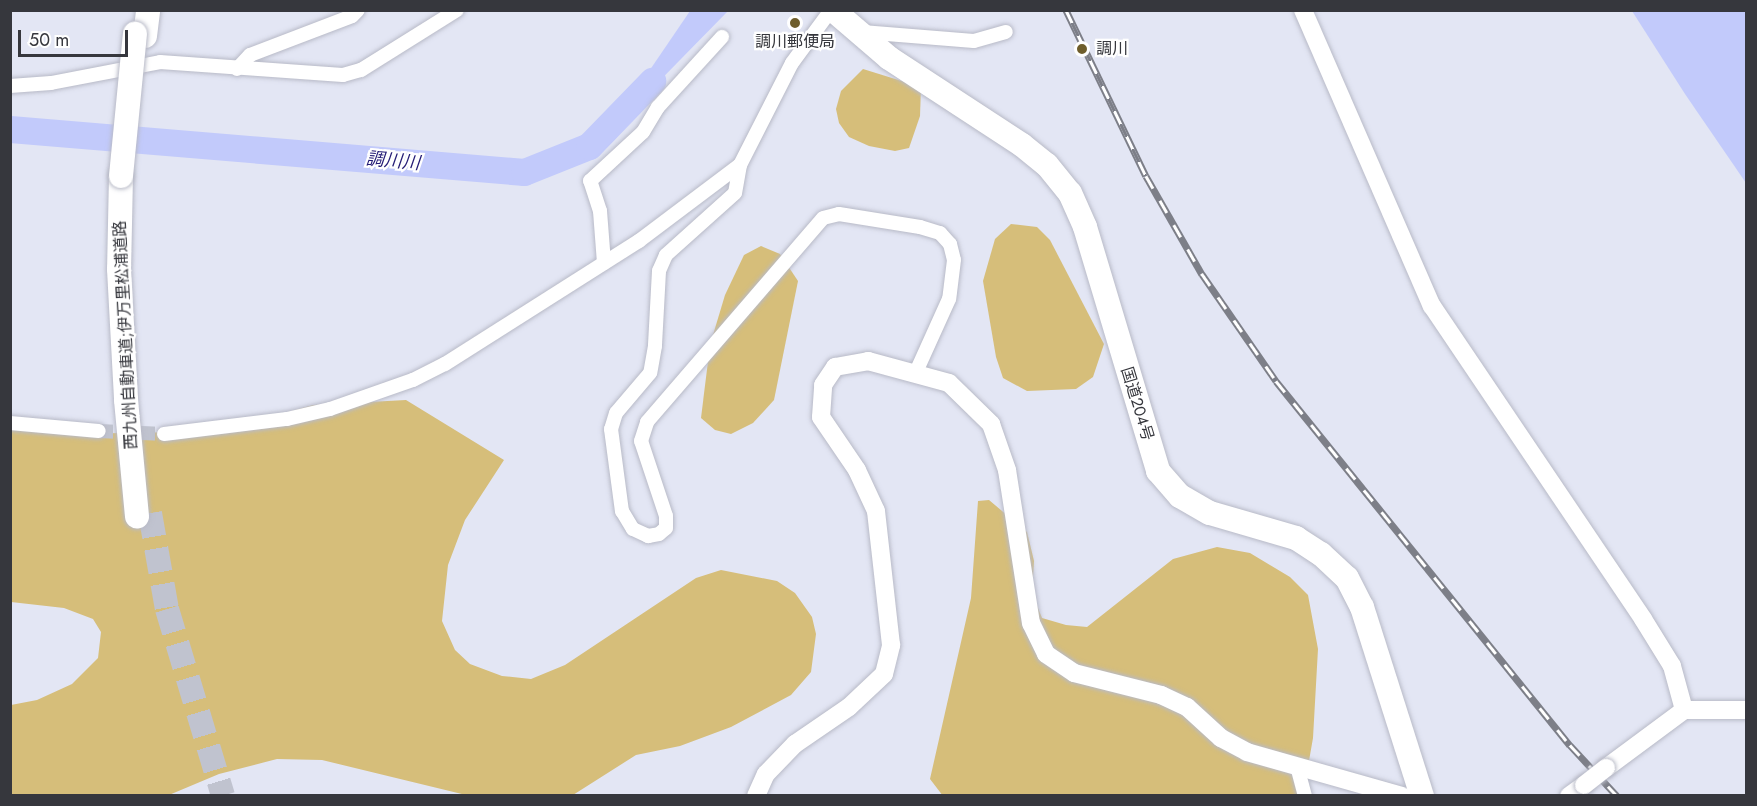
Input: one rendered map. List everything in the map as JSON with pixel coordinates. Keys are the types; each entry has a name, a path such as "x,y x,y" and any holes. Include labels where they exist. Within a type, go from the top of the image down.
{"highway":[{"name":"西九州自動車道;伊万里松浦道路","path":"138,10 140,35 119,269 126,400 143,514"},
{"name":"西九州自動車道;伊万里松浦道路","path":"140,35 148,10"},
{"name":"国道204号","path":"832,10 953,103 1022,145 1047,165 1070,193 1085,227 1158,471 1180,496 1210,513 1296,538 1321,554 1347,578 1362,607 1422,795"}],"street":[{"path":"237,69 250,55 352,16 358,10"},
{"path":"10,86 51,82 160,62 343,75 361,70 457,10"},
{"path":"832,10 792,63 740,165 735,193 666,255 659,271 656,346 650,373 616,413 611,429 622,511 633,529 648,536 659,534 666,528 666,516 641,441 647,422 823,218 839,214 920,227 939,233 950,244 954,260 949,300 916,372"},
{"path":"1303,10 1432,306 1643,619 1672,666 1684,710"},
{"path":"858,32 974,41 1006,32"},
{"path":"604,263 600,211 590,181 643,132 658,107 722,37"},
{"path":"164,434 287,419 330,409 413,380 445,364 604,263 740,165"},
{"path":"756,795 766,774 795,744 849,707 884,674 891,645 876,510 857,470 821,417 823,385 835,367 868,361 916,372 949,383 991,424 1007,470 1031,623 1046,654 1074,673 1161,694 1187,707 1221,738 1247,752 1299,770 1402,795"},
{"path":"10,423 99,431"},
{"path":"1569,795 1684,710 1746,710"},
{"path":"1299,770 1305,795"}],"shaded area":[{"path":"863,69 921,87 920,116 909,148 895,151 869,146 849,137 839,123 836,109 841,91"},
{"path":"1011,224 1037,227 1050,240 1104,344 1093,377 1076,389 1027,391 1003,378 996,357 983,281 995,239"},
{"path":"761,246 780,254 798,281 774,400 753,423 731,434 715,430 701,418 710,345 725,295 744,255"},
{"path":"406,400 504,460 465,520 448,565 442,621 455,650 470,664 502,676 531,679 565,665 696,578 721,570 777,581 795,593 812,617 816,634 811,672 791,695 731,727 680,746 636,755 573,795 466,795 322,760 277,759 219,774 169,795 11,795 11,705 37,700 72,684 98,658 101,632 93,619 64,608 11,602 10,419 63,434 184,432 252,422 313,405"},
{"path":"989,500 1027,532 1034,561 1032,593 1042,618 1066,625 1087,627 1173,559 1217,547 1250,553 1290,577 1308,595 1318,649 1313,738 1303,795 943,796 930,779 971,598 978,501"}],"water":[{"path":"690,11 728,11 632,109 626,105"},
{"path":"1632,11 1746,11 1746,183 1685,94"}],"waterway":[{"name":"調川川","path":"10,129 524,172 589,146 652,81"}],"tunnel":[{"path":"99,431 164,434"},
{"path":"150,513 167,609 223,796"}],"railway":[{"path":"1066,10 1146,176 1202,274 1276,381 1570,745 1617,796"}],"place":[{"name":"調川郵便局","path":"795,23"},
{"name":"調川","path":"1082,49"}]}
